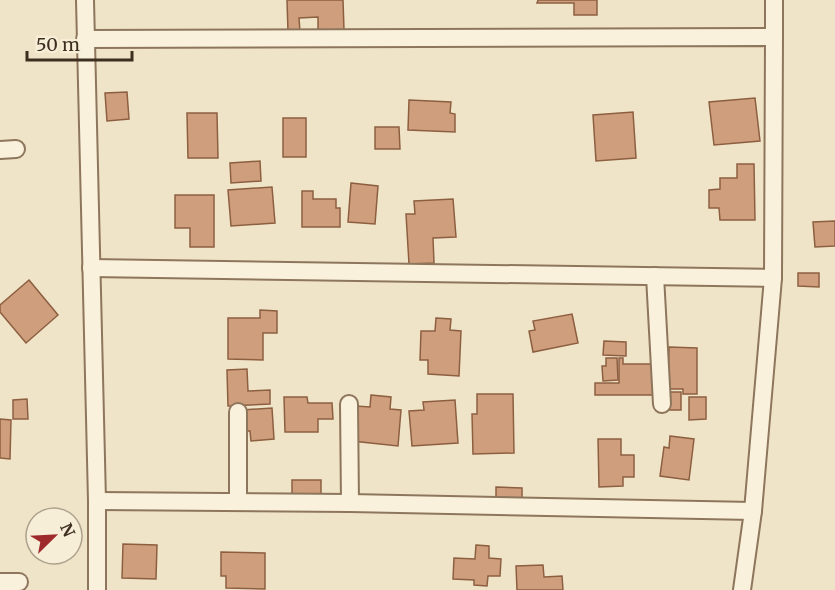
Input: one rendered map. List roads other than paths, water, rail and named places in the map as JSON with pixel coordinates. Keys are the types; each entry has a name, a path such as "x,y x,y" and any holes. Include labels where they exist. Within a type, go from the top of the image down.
{"street":[{"path":"85,0 97,501 97,590"},
{"path":"742,590 753,511 773,278 774,0"},
{"path":"85,39 774,37"},
{"path":"91,268 773,278"},
{"path":"655,276 662,405"},
{"path":"349,404 350,502"},
{"path":"237,502 238,412"},
{"path":"97,501 350,502 753,511"},
{"path":"0,582 19,582"}]}
